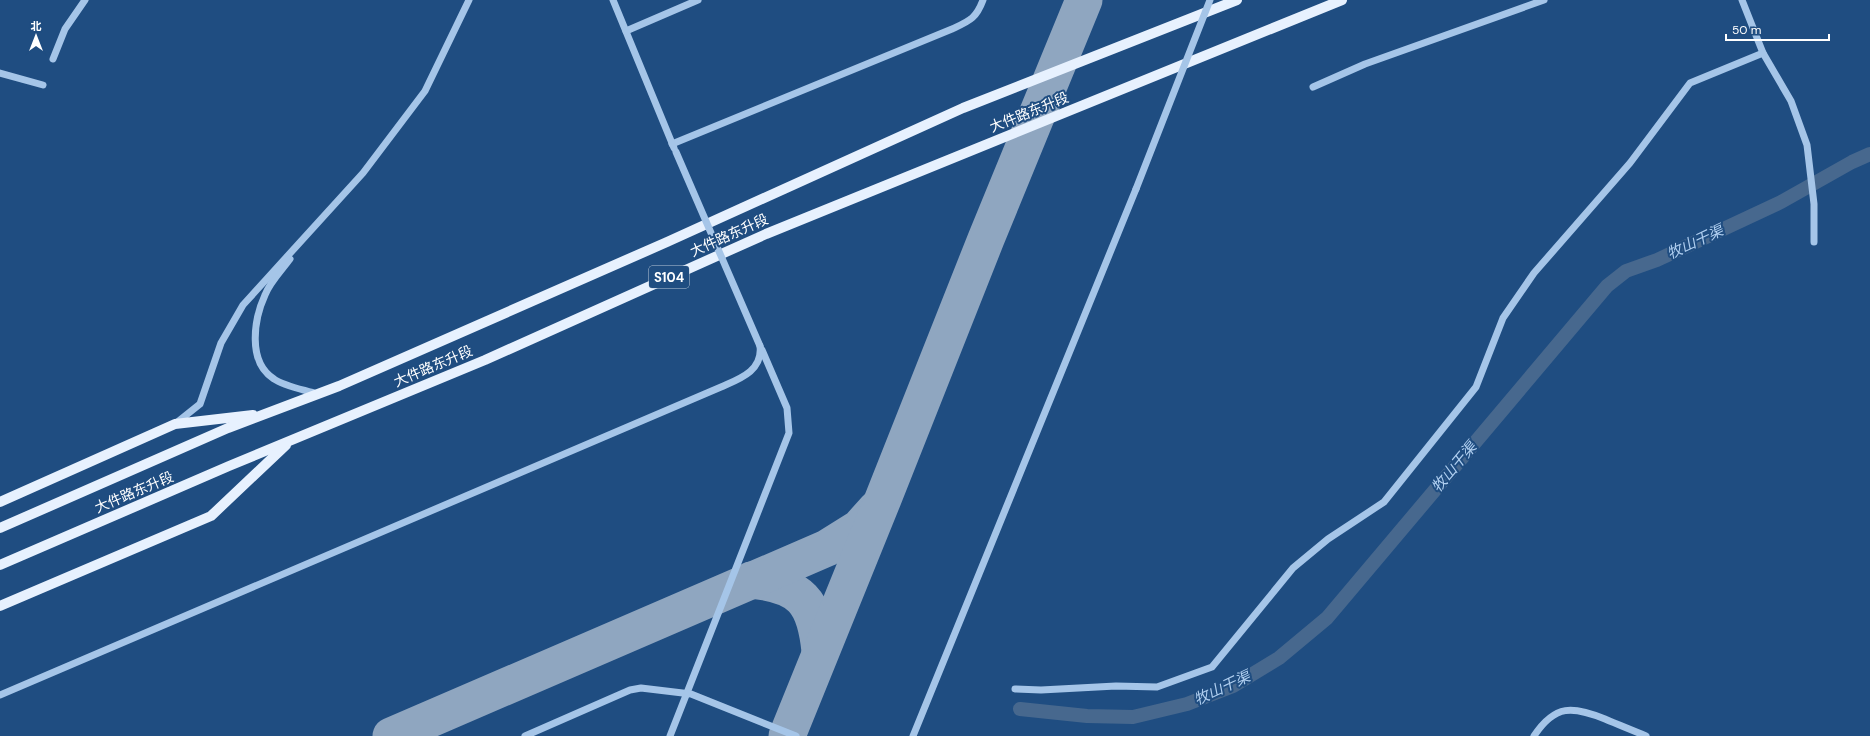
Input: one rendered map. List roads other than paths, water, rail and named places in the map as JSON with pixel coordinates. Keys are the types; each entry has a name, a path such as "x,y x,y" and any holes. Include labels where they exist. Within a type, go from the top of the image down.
{"main road":[{"name":"大件路东升段","path":"0,528 228,428 318,394 668,242 963,108 1237,0"},
{"name":"大件路东升段","path":"0,565 292,440 485,360 766,234 1342,0"},
{"path":"0,502 175,424 268,413"},
{"path":"0,606 211,516 292,440"}],"street":[{"path":"53,59 65,29 85,0"},
{"path":"175,424 200,404 221,343 243,305 364,173 425,91 469,0"},
{"path":"613,0 672,144 787,408 789,433 670,736"},
{"path":"626,31 698,0"},
{"path":"672,144 952,29 972,19 978,12 983,0"},
{"path":"913,736 1136,188 1210,0"},
{"path":"1313,87 1365,64 1544,0"},
{"path":"1742,0 1763,53 1792,101 1807,145 1811,178 1814,242"},
{"path":"1015,689 1041,690 1116,686 1157,687 1212,667 1293,568 1328,539 1384,502 1476,387 1503,318 1534,273 1630,163 1690,83 1763,53"},
{"path":"0,73 43,85"},
{"path":"308,234 265,294 257,321 256,349 260,367 274,380 318,394"},
{"path":"0,695 721,388 743,377 754,368 761,355 760,346"},
{"path":"525,736 630,690 641,688 688,693 796,736"},
{"path":"1534,736 1549,717 1563,710 1574,709 1589,713 1646,736"}],"waterway":[{"name":"牧山干渠","path":"1020,709 1087,716 1133,717 1187,704 1233,686 1279,658 1327,618 1607,286 1626,271 1657,260 1781,202 1852,162 1870,154"}]}
